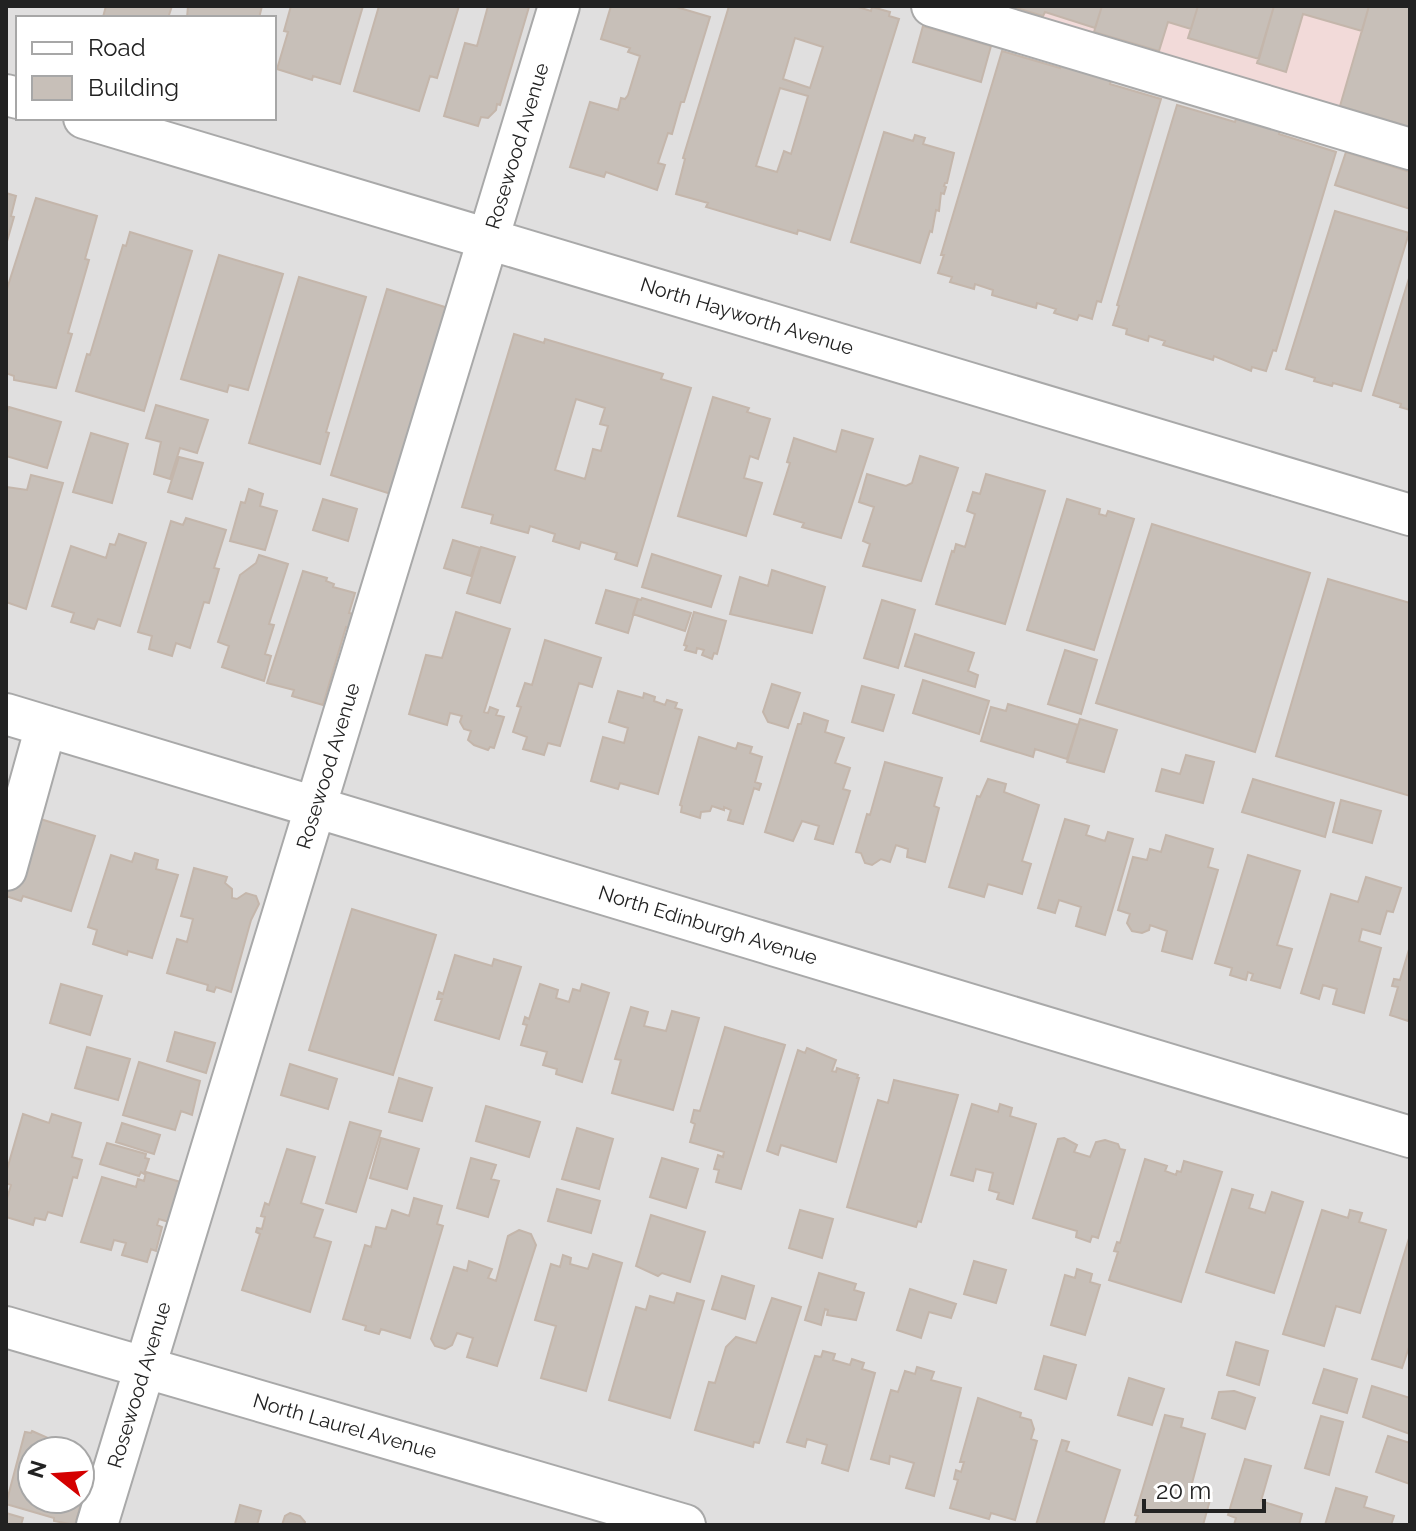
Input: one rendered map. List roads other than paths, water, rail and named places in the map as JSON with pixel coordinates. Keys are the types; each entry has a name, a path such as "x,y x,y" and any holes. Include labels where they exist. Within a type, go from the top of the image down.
{"street":[{"name":"Rosewood Avenue","path":"97,1525 559,6"},
{"path":"932,6 1410,149"},
{"name":"North Hayworth Avenue","path":"91,120 1410,515"},
{"name":"North Edinburgh Avenue","path":"6,714 1410,1137"},
{"path":"6,870 46,726"},
{"name":"North Laurel Avenue","path":"6,1327 685,1525"}]}
